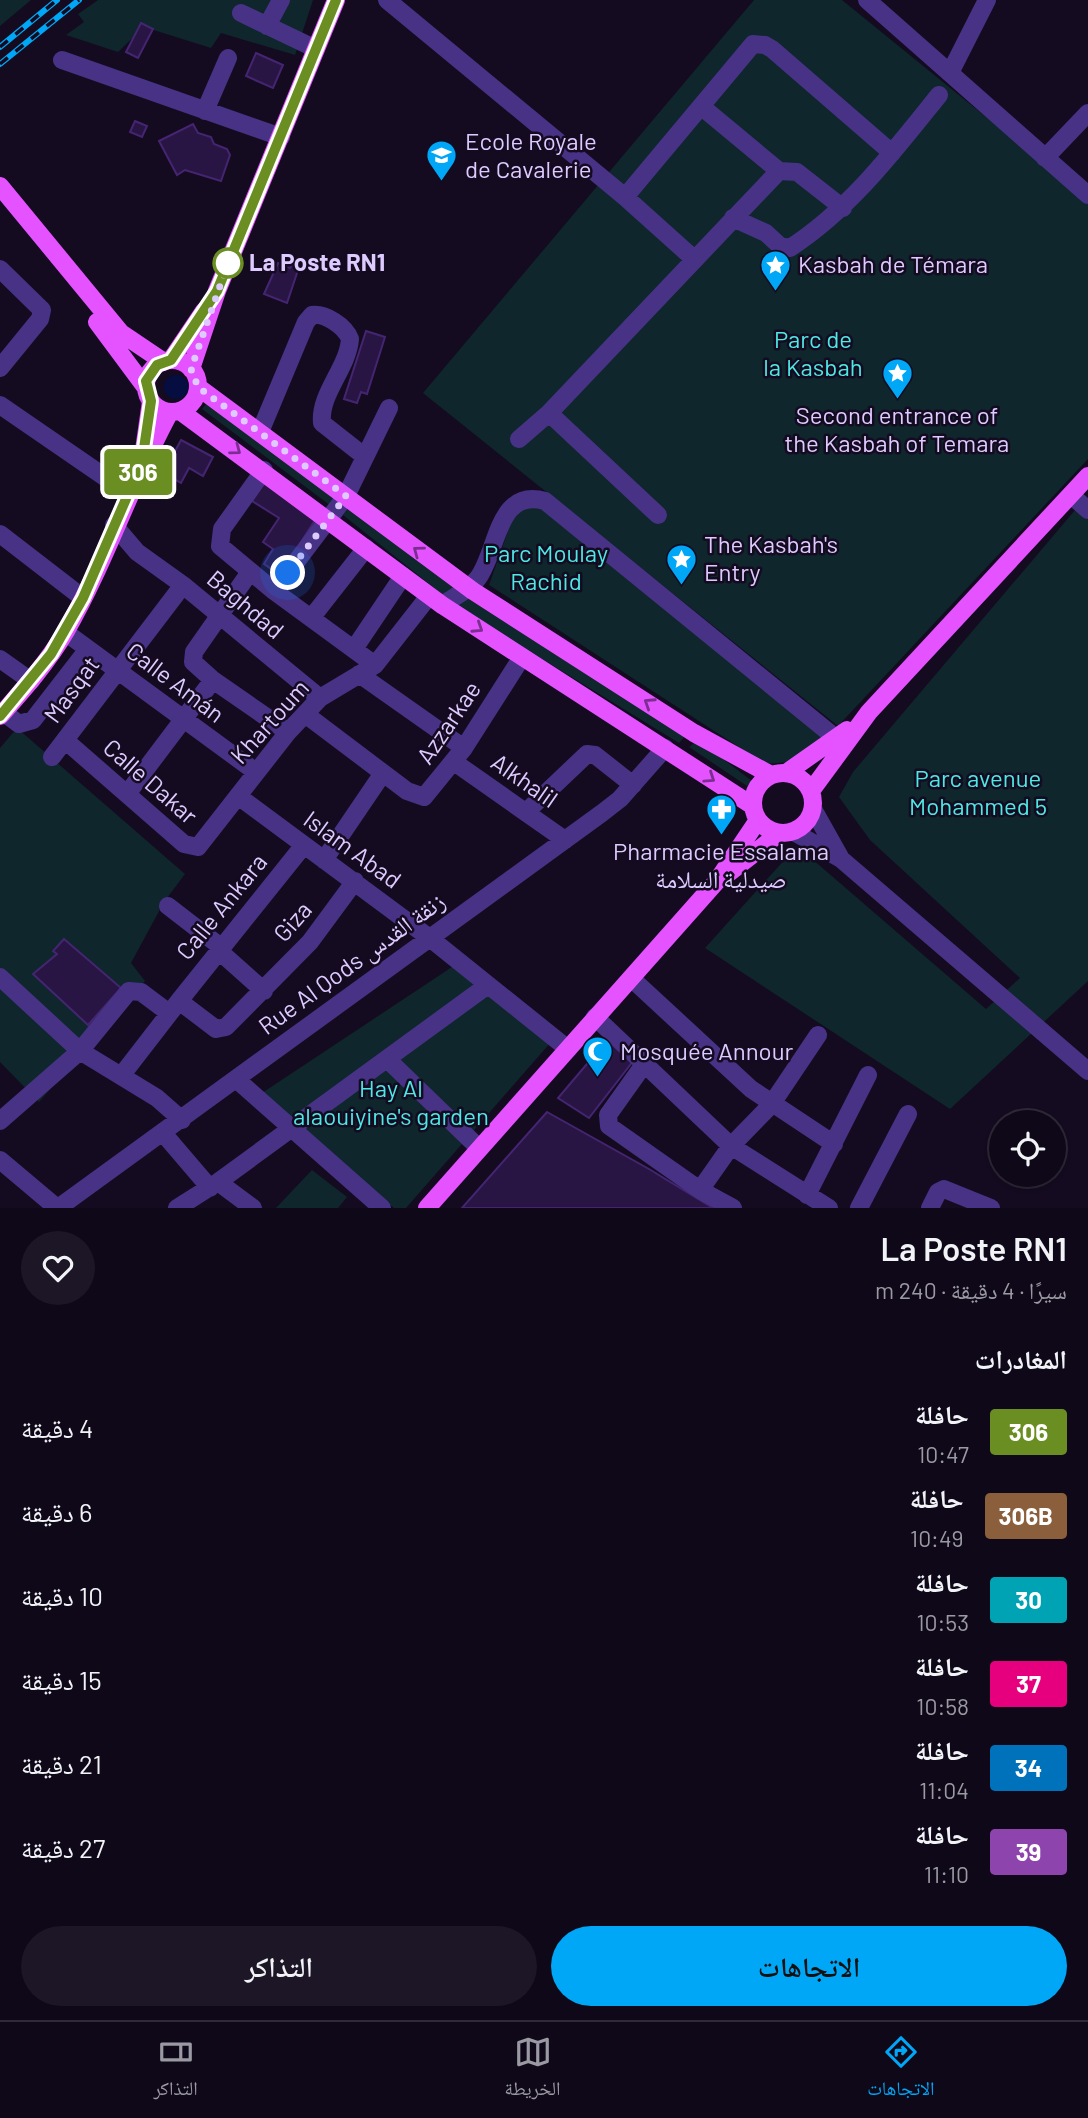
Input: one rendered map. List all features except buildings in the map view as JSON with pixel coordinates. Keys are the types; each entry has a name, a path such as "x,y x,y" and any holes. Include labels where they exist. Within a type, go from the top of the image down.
{"main road":[{"path":"336,0 217,291 191,369 198,387 467,588 694,733 778,774 800,778 812,800"},
{"path":"0,186 121,332 167,361 191,369"},
{"path":"0,198 148,394 264,470 436,601 671,752 755,813 764,827 787,833"},
{"path":"142,462 150,372 167,361 217,291"},
{"path":"2,714 31,681 65,632 83,598 142,462 175,411 192,401 198,387"},
{"path":"426,1208 717,881 755,813 755,791 837,739 869,712 1088,477"},
{"path":"717,881 787,833 803,827 812,800 869,712"},
{"path":"671,752 694,733"}],"street":[{"path":"267,26 281,0"},
{"path":"387,0 625,197 694,259"},
{"path":"867,0 951,71 1088,195"},
{"path":"951,71 987,0"},
{"path":"241,13 316,49"},
{"path":"625,197 753,44 765,45 892,153"},
{"path":"205,111 228,58"},
{"path":"62,60 281,137"},
{"path":"733,218 766,233 785,248 832,219 892,153 939,95"},
{"path":"702,107 779,171 797,172 842,208"},
{"path":"1045,158 1088,113"},
{"path":"519,439 549,413 779,171"},
{"path":"0,269 42,310 40,320 0,368"},
{"path":"260,432 306,322 312,315 320,314 342,327 350,339 348,351 329,394 322,423 364,456"},
{"path":"0,405 128,493"},
{"path":"274,591 346,496 390,408"},
{"path":"549,413 658,515"},
{"path":"264,470 222,528 219,540 224,551 375,665"},
{"path":"1071,495 1088,510"},
{"path":"467,588 480,575 509,508 524,499 545,501 837,739"},
{"name":"Baghdad","path":"114,525 137,552 183,585 320,698"},
{"path":"0,534 83,598"},
{"path":"312,617 366,548"},
{"path":"104,550 137,552"},
{"path":"250,572 192,658 198,668 213,680 288,732"},
{"path":"354,649 403,576"},
{"name":"Masqat","path":"52,757 183,585"},
{"name":"Khartoum","path":"205,841 288,732 320,698 375,665 436,601 467,588"},
{"name":"Calle Amán","path":"65,632 256,772"},
{"path":"2,714 19,724 33,720 88,649"},
{"name":"Azzarkae","path":"305,714 415,796 424,797 459,755 522,657"},
{"path":"0,659 31,681"},
{"name":"Alkhalil","path":"359,674 565,841"},
{"path":"127,794 213,680"},
{"name":"Calle Dakar","path":"66,741 188,847 195,848 205,841"},
{"name":"Rue Al Qods زنقة القدس","path":"57,1208 565,841 621,799 671,752"},
{"path":"526,812 587,754 595,755 633,785"},
{"path":"324,860 383,773"},
{"name":"Islam Abad","path":"238,796 431,939 568,1049"},
{"path":"812,800 841,859"},
{"path":"787,833 841,859 1088,1071"},
{"name":"Calle Ankara","path":"121,1076 304,845"},
{"name":"Giza","path":"174,1007 215,1029 222,1030 264,991 326,924 355,881"},
{"path":"168,906 220,948 264,991"},
{"path":"0,976 80,1051 157,1098 182,1120"},
{"path":"631,978 771,1105 834,1144"},
{"path":"177,1208 214,1185 488,985"},
{"path":"0,1121 80,1051 129,991 141,992 174,1007"},
{"path":"595,1017 731,1146 829,1208"},
{"path":"700,1190 731,1146 771,1105 818,1035"},
{"path":"387,1059 479,1148"},
{"path":"645,1063 608,1115 607,1123 611,1129 700,1190 733,1208"},
{"path":"807,1195 868,1075"},
{"path":"236,1079 290,1130 382,1208"},
{"path":"859,1208 908,1114"},
{"path":"163,1133 214,1185 253,1208"},
{"path":"0,1160 57,1208"},
{"path":"930,1208 938,1192 944,1189 991,1208"}],"green space":[{"path":"0,0 31,0 0,26"},
{"path":"98,0 313,0 295,55 221,33 211,48 144,27 118,52 66,35 84,22 78,14"},
{"name":"Parc de la Kasbah","path":"754,0 842,0 1088,200 1088,459 838,726 423,393"},
{"path":"209,400 339,496 331,506 202,409"},
{"name":"Parc Moulay Rachid","path":"536,502 830,738 802,761 765,764 489,585 515,511"},
{"name":"Parc avenue Mohammed 5","path":"1081,503 1088,511 1088,981 950,1109 705,948 797,846 986,1009 1020,978 870,840 839,797 853,772"},
{"path":"350,506 454,588 443,595 343,515"},
{"path":"467,595 687,734 679,743 451,603"},
{"path":"17,728 185,874 164,902 131,963 145,981 39,1102 0,1062 0,748"},
{"path":"698,740 752,781 747,786 689,747"},
{"name":"Hay Al alaouiyine's garden","path":"455,965 552,1041 406,1208 394,1208 328,1155 262,1093"},
{"path":"312,1170 347,1197 338,1208 276,1208"}],"shaded area":[{"path":"176,375 184,379 188,387 184,395 176,399 168,395 164,387 168,379"}],"railway":[{"path":"0,47 57,0"},
{"path":"0,64 79,0"}],"bus line":[{"name":"306","path":"0,716 51,654 83,598 142,462 151,401 146,381 157,365 171,360 217,291 336,0"}],"place":[{"name":"Ecole Royale de Cavalerie","path":"442,183"},
{"name":"La Poste RN1","path":"228,263"},
{"name":"Kasbah de Témara","path":"775,292"},
{"name":"Second entrance of the Kasbah of Temara","path":"897,401"},
{"name":"The Kasbah's Entry","path":"681,586"},
{"name":"Pharmacie Essalama صيدلية السلامة","path":"721,837"},
{"name":"Mosquée Annour","path":"597,1079"}],"route":[{"path":"228,263 191,369 198,387 346,496 288,573"}]}
